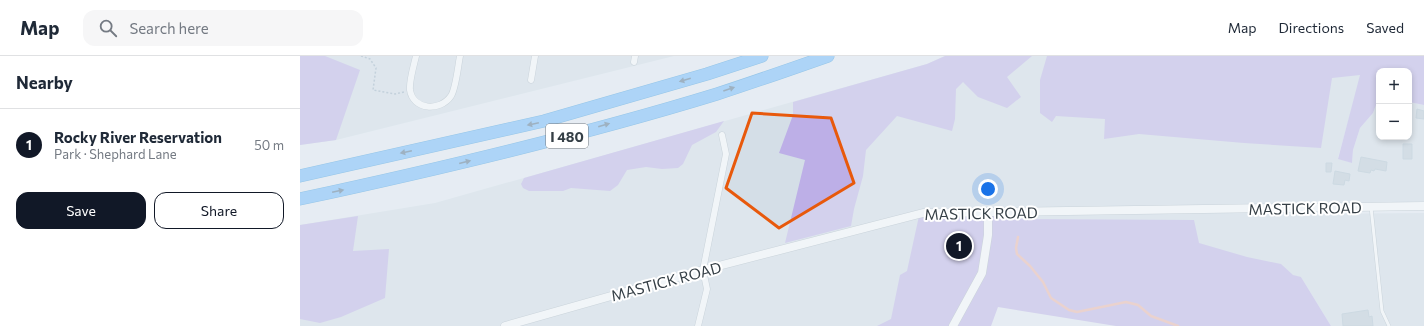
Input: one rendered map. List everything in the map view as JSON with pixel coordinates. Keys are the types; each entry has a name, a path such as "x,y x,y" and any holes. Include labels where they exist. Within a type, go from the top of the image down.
{"highway":[{"name":"I 480","path":"300,176 544,121 707,74 762,56"},
{"name":"I 480","path":"300,199 394,179 550,141 717,94 828,56"}],"street":[{"path":"416,56 410,90 412,96 417,102 430,107 440,106 446,102 452,94 460,56"},
{"path":"530,80 535,56"},
{"path":"698,326 707,289 703,270 726,154 722,134"},
{"name":"MASTICK ROAD","path":"504,326 703,270 923,213 1424,206"},
{"path":"953,326 982,273 988,235 988,212"}],"lane":[{"path":"1371,207 1382,311 1388,326"}],"path":[{"path":"361,56 370,59 376,68 373,90 395,94 410,90"}],"highlighted area":[{"path":"752,113 831,118 854,183 779,228 726,188"}],"shaded area":[{"path":"300,56 674,56 336,140 300,145"},
{"path":"300,56 325,56 360,70 336,140 300,145"},
{"path":"945,56 1336,56 1361,75 1338,158 1352,163 1353,150 1360,128 1373,113 1376,105 1376,140 1412,140 1412,103 1424,105 1424,201 1359,205 1313,201 1311,214 1424,213 1424,326 1331,326 1301,277 1006,273 895,326 300,326 300,225 435,203 927,64"},
{"path":"945,56 1032,56 1007,77 1021,97 1007,108 978,97 963,82 956,89 955,119 952,131 897,116 866,150 863,176 851,226 785,243 805,160 779,153 793,115 793,102 927,64"},
{"path":"1047,56 1424,56 1424,105 1412,103 1412,68 1376,68 1376,105 1373,113 1360,128 1353,150 1352,163 1338,159 1360,75 1332,78 1321,148 1139,134 1104,139 1105,119 1056,116 1052,122 1040,113 1040,80"},
{"path":"724,121 716,132 692,145 683,164 678,168 662,169 646,167 627,170 618,185 610,191 571,188 563,191 529,191 523,188 521,184 524,178"},
{"path":"1005,215 1005,219 1194,220 1199,243 1247,257 1281,264 1293,275 1301,277 1331,326 1116,326 998,307 991,326 877,326 891,319 900,275 907,271 919,216"},
{"path":"358,216 353,251 389,249 385,298 341,317 320,323 300,319 300,225"}],"building":[{"path":"1417,109 1424,111 1424,119 1416,118"},
{"path":"1403,144 1412,144 1412,159 1403,159"},
{"path":"1361,157 1387,162 1386,171 1375,169 1374,171 1371,170 1370,173 1358,171"},
{"path":"1326,163 1332,163 1331,172 1326,172"},
{"path":"1335,171 1350,174 1349,181 1345,180 1344,185 1333,184"},
{"path":"1368,310 1369,317 1372,316 1373,326 1343,326 1342,314"}],"waterway":[{"path":"1018,237 1016,248 1017,254 1030,266 1043,282 1051,298 1069,310 1077,312 1126,302 1138,305 1151,316 1178,326"}],"place":[{"name":"Rocky River Reservation","path":"959,246"}]}
